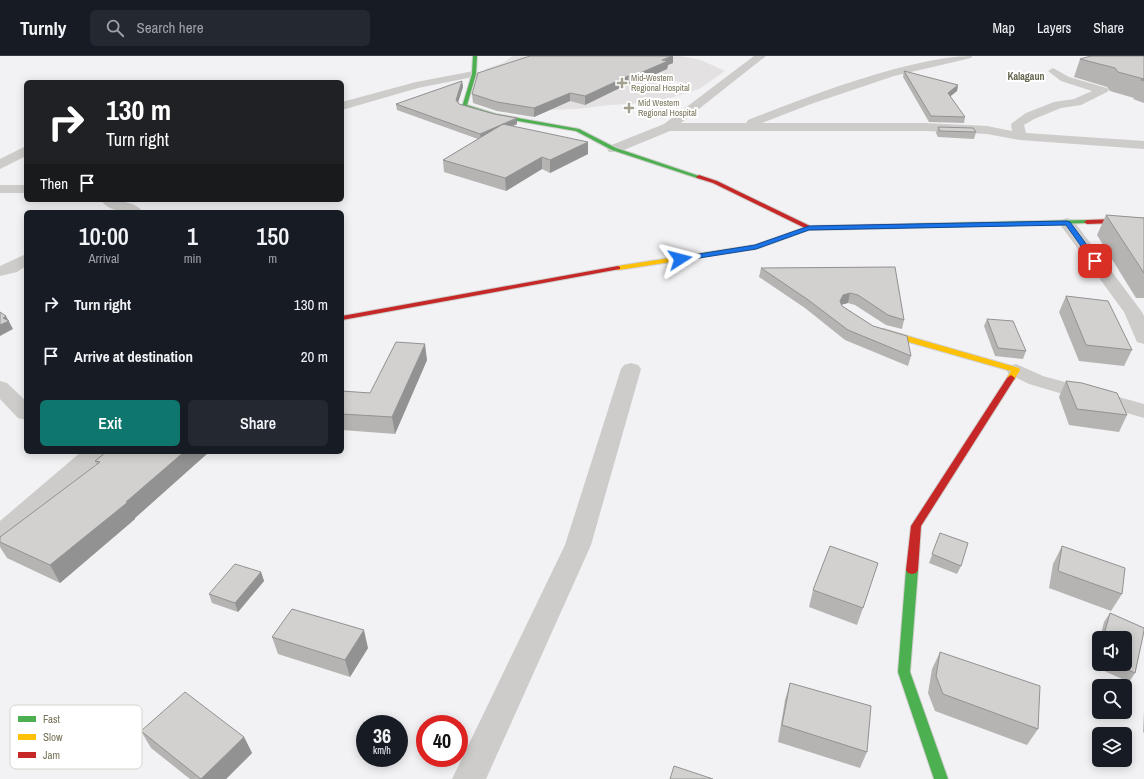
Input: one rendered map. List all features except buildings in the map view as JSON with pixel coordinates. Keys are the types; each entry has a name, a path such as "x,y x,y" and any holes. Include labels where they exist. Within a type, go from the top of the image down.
{"street":[{"path":"475,56 474,74 464,106 495,116 577,130 614,149 715,182 809,228"},
{"path":"614,149 668,127 761,56"},
{"path":"739,128 807,101 891,73 967,56"},
{"path":"1020,136 1017,124 1030,116 1058,105 1077,102 1103,90 1065,79 1053,71"},
{"path":"344,105 416,85 474,74"},
{"path":"668,127 925,127 986,130 1020,136 1144,145"},
{"path":"0,165 24,151"},
{"path":"0,189 24,188"},
{"path":"101,210 111,202 131,210"},
{"path":"344,318 619,268 756,247 809,228 1144,220"},
{"path":"1067,223 1133,312 1144,338"},
{"path":"0,271 10,268 24,260"},
{"path":"872,326 878,330 1016,370 1036,380 1144,411"},
{"path":"469,779 578,545 631,369"},
{"path":"941,779 904,672 916,526 1016,370"},
{"path":"0,387 24,411"},
{"path":"0,536 94,454"}],"shaded area":[{"name":"Mid-Western Regional Hospital","path":"513,56 680,56 701,60 725,71 699,89 670,98 642,103 577,109 545,110 480,87 485,69 503,63","holes":["676,81 693,86 679,92 662,87"]}],"traffic: fast":[{"path":"475,56 474,74 464,106 495,115 577,130 614,149 699,177"},
{"path":"905,226 1087,222"},
{"path":"912,570 904,672 941,779"}],"traffic: slow":[{"path":"618,268 756,247 809,228"},
{"path":"880,331 1016,370 1011,378"}],"traffic: jam":[{"path":"699,177 715,182 809,228 905,226"},
{"path":"1087,222 1144,220"},
{"path":"344,318 618,268"},
{"path":"912,570 916,526 1011,378"}],"place":[{"name":"Mid-Western Regional Hospital","path":"622,83"},
{"name":"Mid Western Regional Hospital","path":"629,108"}],"district":[{"name":"Kalagaun","path":"1026,76"}],"route":[{"path":"680,259 756,247 809,228 1067,223 1095,261"}]}
